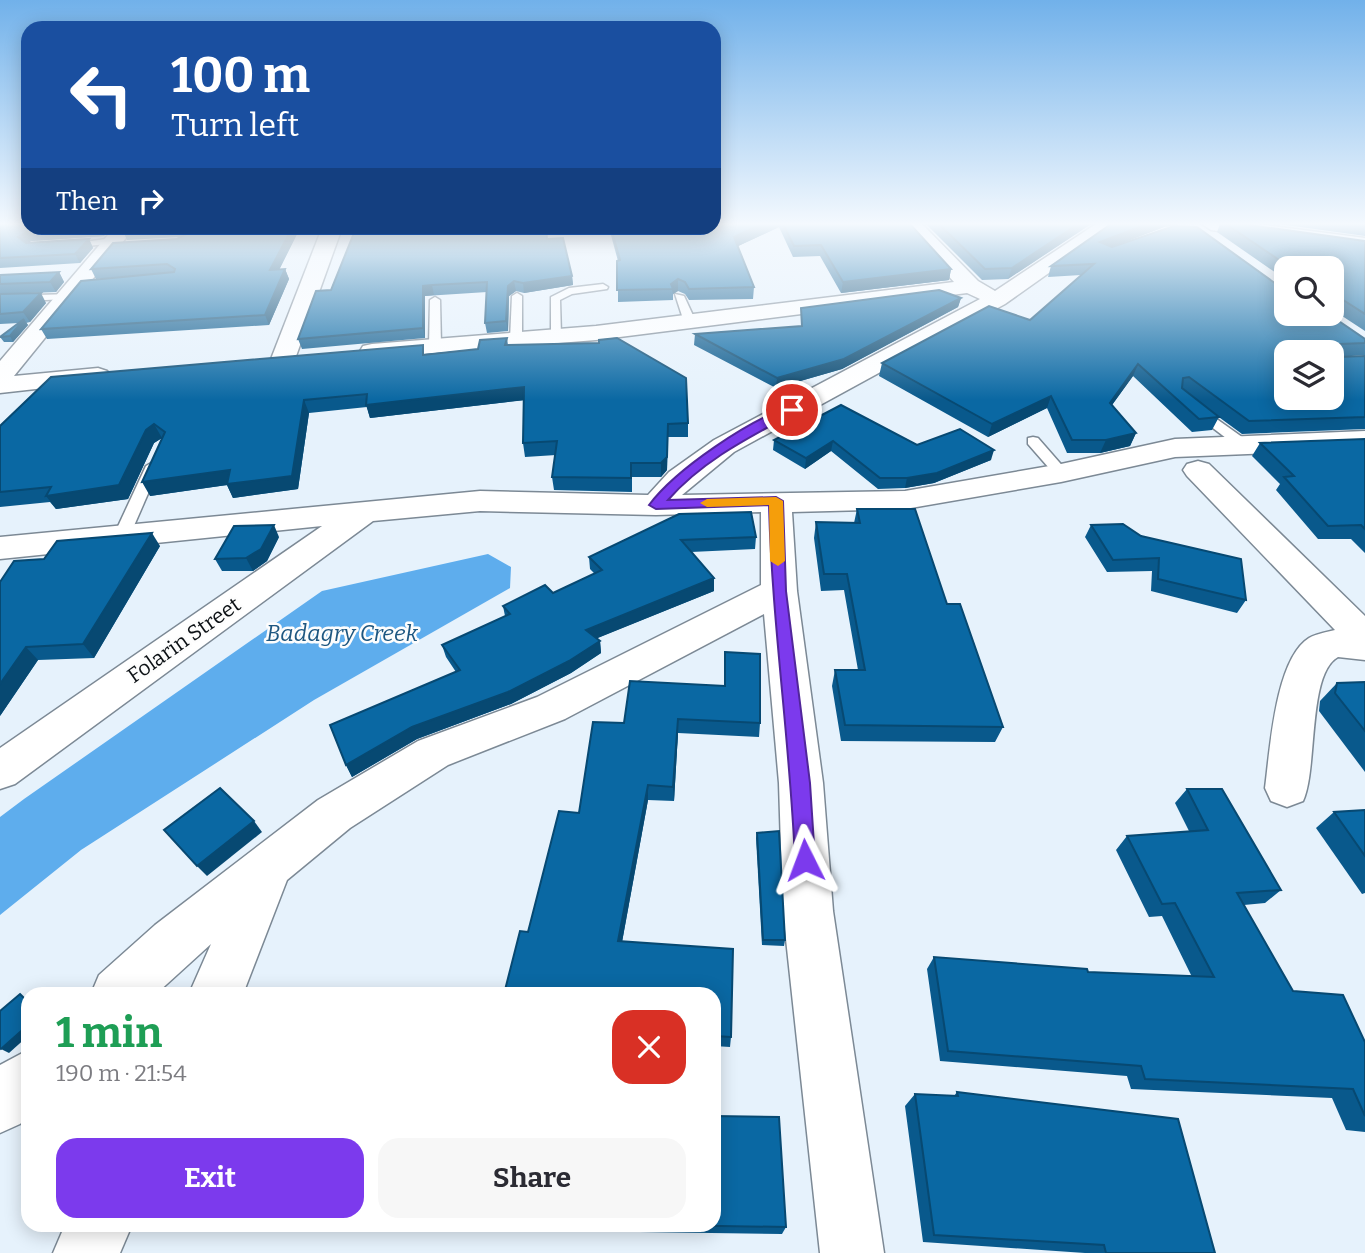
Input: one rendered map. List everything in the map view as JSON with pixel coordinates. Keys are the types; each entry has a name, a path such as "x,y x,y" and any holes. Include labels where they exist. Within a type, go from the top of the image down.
{"street":[{"path":"0,377 77,282"},
{"path":"283,359 312,282"},
{"path":"967,282 997,299"},
{"path":"656,505 680,478 724,446 997,299 1022,282"},
{"path":"347,353 690,322 970,286"},
{"path":"256,362 308,357"},
{"path":"0,385 121,374"},
{"path":"0,548 480,501 656,505 905,500 1061,473 1175,448 1365,440"},
{"path":"1198,470 1365,638"},
{"path":"776,501 779,591 801,783 808,911 852,1253"},
{"name":"Folarin Street","path":"0,771 367,510"},
{"path":"126,987 173,943 334,814 433,753 551,708 779,591"},
{"path":"1287,788 1308,665 1321,648 1347,642 1365,646"},
{"path":"219,987 270,864"},
{"path":"0,1104 21,1084"},
{"path":"85,1253 96,1232"}],"lane":[{"path":"0,299 75,282"},
{"path":"555,336 555,299 569,291 603,288"},
{"path":"516,339 517,296"},
{"path":"680,296 690,322"},
{"path":"435,300 435,345"},
{"path":"1181,396 1244,445"},
{"path":"1032,441 1061,473"},
{"path":"122,535 157,456"}],"water":[{"name":"Badagry Creek","path":"488,554 511,567 510,588 314,700 81,850 0,915 0,817 24,799 322,591"}],"building":[{"path":"80,282 279,282 265,315 41,329"},
{"path":"334,282 478,282 423,286 423,328 298,339 316,291 331,290"},
{"path":"487,282 512,282 508,286 506,321 485,323"},
{"path":"617,282 673,282 671,284 673,289 617,290"},
{"path":"685,282 752,282 754,287 689,289"},
{"path":"1073,282 1274,282 1274,326 1344,325 1365,339 1365,343 1344,344 1344,340 1274,340 1274,410 1344,410 1344,357 1365,356 1365,417 1249,421 1189,377 1183,378 1182,388 1219,417 1199,419 1138,364 1110,403 1136,433 1106,440 1072,440 1051,396 992,424 882,363 989,306 1030,320"},
{"path":"1344,282 1365,282 1365,314 1344,301"},
{"path":"939,290 961,298 844,359 777,378 695,334 802,326 801,308"},
{"path":"41,293 23,312 0,314 0,294"},
{"path":"24,319 10,336 0,337"},
{"path":"507,338 505,345 599,343 599,340 617,338 686,378 688,423 668,424 667,457 661,463 631,463 631,478 552,477 557,441 523,443 524,387 366,405 367,394 304,400 292,476 227,484 230,470 142,482 165,432 154,424 146,430 119,485 46,496 51,487 0,492 0,426 51,377 423,345 423,355 478,349 480,340"},
{"path":"841,405 917,445 960,429 994,450 937,473 907,478 880,478 833,441 806,458 774,440"},
{"path":"1365,439 1365,529 1361,525 1328,526 1284,477 1294,476 1260,443"},
{"path":"857,509 915,509 947,604 960,604 1003,727 845,725 835,670 865,670 847,574 824,574 816,522 860,523"},
{"path":"751,512 756,537 681,540 714,578 586,630 600,641 569,661 508,692 412,727 346,765 330,725 460,670 442,645 510,614 503,606 545,585 553,593 602,570 589,557 679,514"},
{"path":"1123,524 1141,536 1241,559 1246,600 1158,579 1159,558 1113,560 1091,525"},
{"path":"274,525 261,549 246,558 215,559 234,526"},
{"path":"152,533 83,644 26,647 0,684 0,582 14,561 44,559 57,541"},
{"path":"725,652 760,654 760,723 678,719 673,787 648,785 618,941 733,949 731,1037 721,1036 721,987 506,987 520,931 528,932 559,811 579,813 593,722 624,723 630,681 725,686"},
{"path":"1365,682 1365,731 1335,693 1337,683"},
{"path":"220,788 254,821 197,866 164,830"},
{"path":"1187,789 1222,789 1281,890 1237,893 1293,991 1343,995 1365,1042 1365,1116 1353,1089 1145,1079 1141,1066 948,1051 934,957 1087,969 1088,972 1214,977 1175,903 1162,904 1127,836 1208,830"},
{"path":"1365,810 1365,856 1334,812"},
{"path":"779,831 785,940 763,940 757,833"},
{"path":"21,995 21,1031 1,1049 0,1048 0,1011"},
{"path":"957,1092 1178,1119 1215,1253 1106,1253 1104,1245 934,1235 915,1094 958,1096"},
{"path":"721,1116 779,1117 786,1227 721,1226"}],"slow traffic":[{"path":"707,503 776,501 778,561"}],"route":[{"path":"792,410 724,446 680,478 656,505 776,501 779,591 801,783 805,860"}]}
